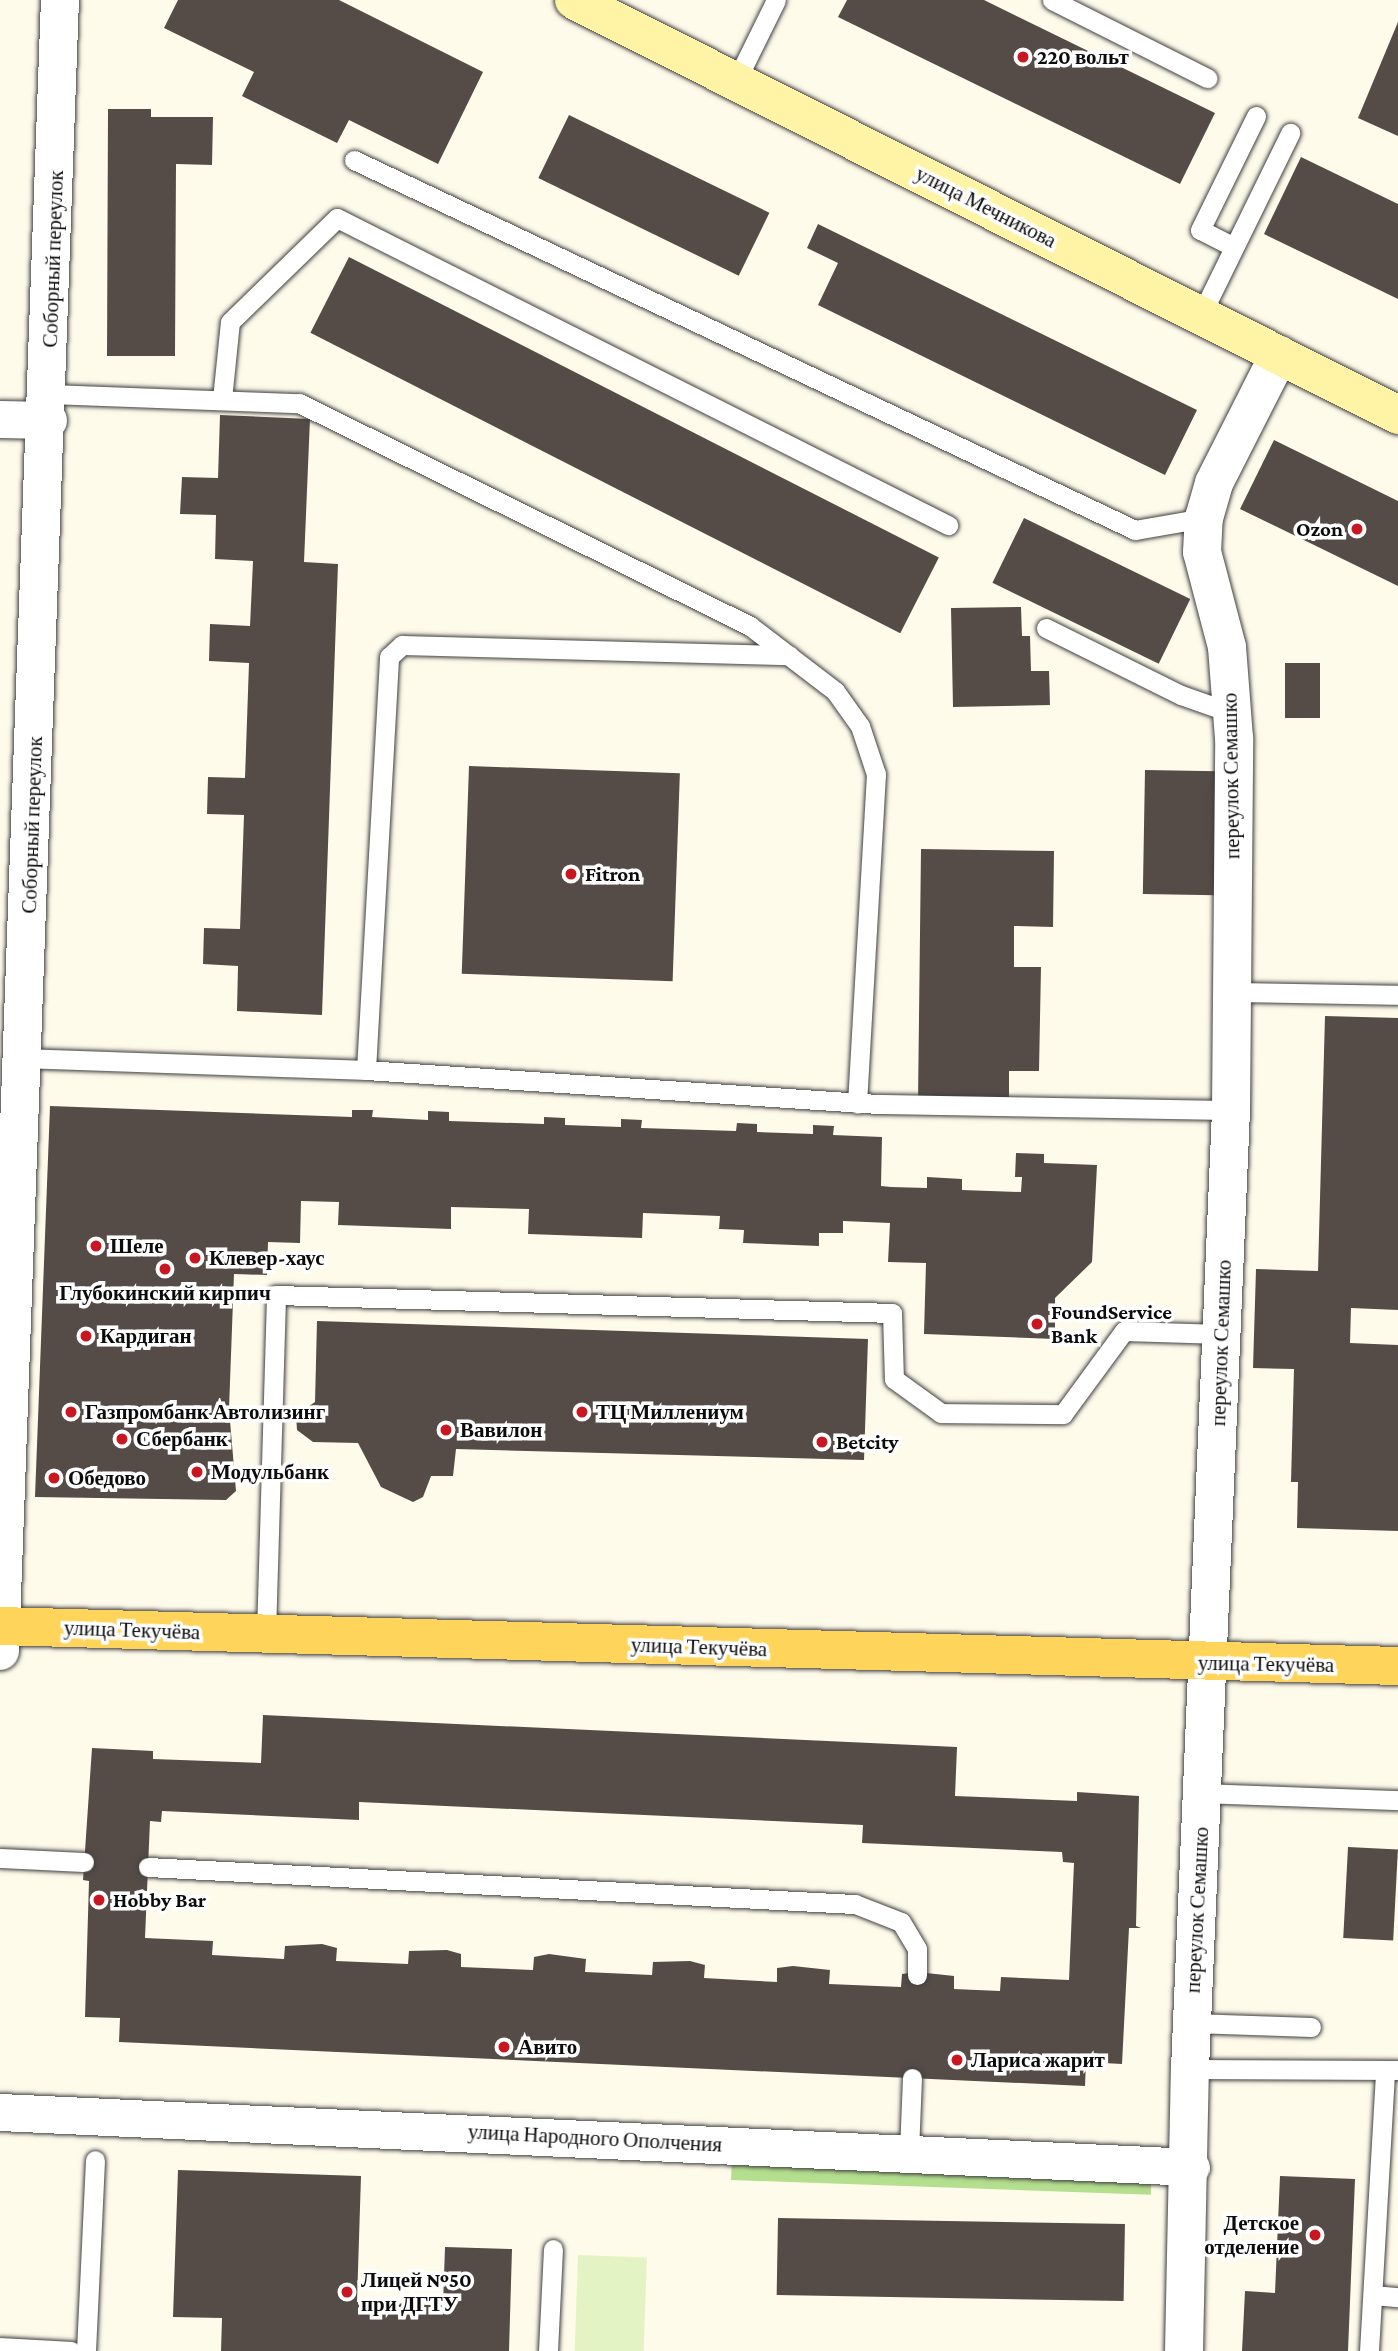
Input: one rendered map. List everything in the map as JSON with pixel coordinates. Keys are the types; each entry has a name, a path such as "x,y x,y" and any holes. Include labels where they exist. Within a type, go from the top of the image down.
{"main road":[{"name":"улица Мечникова","path":"574,0 1398,415"},
{"name":"улица Текучёва","path":"0,1634 266,1634 1398,1666"}],"street":[{"name":"Соборный переулок","path":"0,1634 16,1042 49,407 60,0"},
{"name":"переулок Семашко","path":"1184,2351 1191,2168 1190,2069 1231,1110 1232,713 1227,647 1202,551 1203,518 1214,483 1279,355"},
{"path":"0,419 49,407"},
{"name":"улица Народного Ополчения","path":"0,2112 909,2152 1191,2168"}],"lane":[{"path":"736,81 776,0"},
{"path":"1052,0 1208,78"},
{"path":"1234,247 1200,230 1256,116"},
{"path":"1200,316 1290,133"},
{"path":"354,160 1135,530 1203,518"},
{"path":"222,399 230,321 337,218 948,524"},
{"path":"49,407 222,399 299,403 750,626 835,691 860,726 876,774 857,1103"},
{"path":"1046,628 1181,695 1232,713"},
{"path":"366,1070 389,657 402,645 789,655"},
{"path":"1232,992 1398,995"},
{"path":"16,1042 366,1070 857,1103 1231,1110"},
{"path":"266,1634 276,1295 892,1313 894,1378 941,1413 1063,1414 1124,1331 1222,1334"},
{"path":"1203,1793 1398,1800"},
{"path":"0,1858 84,1862"},
{"path":"148,1867 855,1904 901,1922 917,1949 917,1975"},
{"path":"1192,2022 1311,2027"},
{"path":"1190,2069 1392,2070 1369,2351"},
{"path":"909,2152 912,2078"},
{"path":"86,2351 95,2160"},
{"path":"548,2351 553,2249"},
{"path":"1373,2295 1398,2297"},
{"path":"0,2347 71,2351"}],"green space":[{"path":"732,2154 1152,2169 1151,2195 731,2180"},
{"path":"578,2255 647,2257 644,2351 575,2351"}],"building":[{"path":"178,0 339,0 483,72 438,164 349,120 337,143 242,96 254,72 164,28"},
{"path":"847,0 984,0 1215,113 1180,184 838,17"},
{"path":"1398,22 1398,136 1358,118"},
{"path":"108,109 151,109 151,117 213,117 212,165 176,164 175,356 107,356"},
{"path":"569,115 769,213 739,276 538,178"},
{"path":"1301,157 1398,204 1398,299 1264,234"},
{"path":"818,224 1197,410 1165,475 818,305 838,263 807,248"},
{"path":"349,257 939,558 900,633 310,333"},
{"path":"220,415 310,419 304,562 338,564 322,1015 237,1011 238,966 203,964 204,928 240,929 244,815 207,814 208,777 245,778 249,663 209,661 210,624 250,626 253,561 215,559 216,515 180,514 182,477 218,478"},
{"path":"1274,440 1398,501 1398,586 1240,509"},
{"path":"1024,518 1190,599 1159,664 992,583"},
{"path":"1021,607 1022,636 1030,636 1031,671 1049,671 1050,705 953,707 951,608"},
{"path":"1285,663 1320,663 1320,718 1285,718"},
{"name":"Fitron","path":"469,766 680,773 673,981 462,974"},
{"path":"1145,770 1218,771 1216,895 1143,894"},
{"path":"921,849 1054,851 1053,927 1014,926 1014,967 1041,967 1039,1071 1009,1071 1009,1103 918,1102"},
{"path":"1325,1016 1398,1018 1398,1310 1351,1308 1350,1343 1398,1345 1398,1531 1297,1528 1298,1482 1291,1482 1294,1369 1253,1368 1256,1269 1318,1271"},
{"path":"50,1106 352,1117 352,1110 373,1110 372,1117 428,1120 428,1111 449,1112 449,1121 544,1124 544,1117 565,1118 565,1125 621,1127 621,1119 642,1120 641,1128 736,1131 737,1123 757,1124 757,1132 813,1134 813,1125 834,1126 833,1135 882,1137 881,1186 891,1187 927,1188 927,1177 962,1179 962,1190 1021,1192 1022,1177 1015,1177 1016,1153 1044,1154 1044,1163 1097,1165 1092,1262 1055,1298 1055,1339 924,1334 926,1263 888,1262 890,1223 843,1221 843,1233 819,1233 819,1246 743,1243 744,1230 719,1229 720,1216 643,1213 642,1238 528,1234 529,1209 451,1207 451,1229 338,1225 339,1202 301,1201 300,1243 268,1242 267,1275 234,1274 229,1409 236,1491 226,1500 35,1497"},
{"name":"ТЦ Миллениум","path":"317,1321 868,1339 864,1460 456,1449 453,1476 431,1476 423,1497 413,1502 381,1487 358,1443 313,1442 297,1430 296,1415 315,1402"},
{"path":"263,1715 957,1747 955,1796 1077,1801 1077,1792 1139,1796 1136,1926 1141,1928 1129,1928 1122,2064 1086,2062 1085,2086 119,2042 120,2018 85,2017 89,1881 83,1880 92,1748 153,1751 153,1759 261,1763","holes":["359,1802 863,1825 862,1843 1062,1852 1063,1862 1074,1863 1069,1980 1001,1977 1000,1991 954,1989 954,1976 917,1972 902,1974 901,1987 829,1984 830,1970 793,1966 777,1968 777,1982 704,1978 705,1965 690,1961 653,1962 652,1975 585,1972 586,1959 549,1954 534,1957 533,1970 461,1967 461,1954 447,1950 409,1951 408,1964 336,1961 337,1948 322,1944 285,1946 284,1959 212,1955 213,1941 145,1938 150,1821 161,1822 162,1811 359,1820"]},
{"path":"1348,1847 1398,1850 1393,1940 1343,1938"},
{"path":"178,2170 361,2176 357,2302 443,2305 445,2247 512,2249 509,2351 221,2351 222,2318 173,2317"},
{"name":"Детское отделение","path":"1280,2176 1355,2179 1348,2351 1242,2351 1245,2291 1275,2293"},
{"path":"778,2218 1125,2224 1124,2301 777,2295"}],"place":[{"name":"220 вольт","path":"1023,57"},
{"name":"Ozon","path":"1357,529"},
{"name":"Fitron","path":"571,874"},
{"name":"Шеле","path":"96,1246"},
{"name":"Клевер-хаус","path":"195,1258"},
{"name":"Глубокинский кирпич","path":"165,1269"},
{"name":"FoundService Bank","path":"1037,1324"},
{"name":"Кардиган","path":"86,1336"},
{"name":"Газпромбанк Автолизинг","path":"71,1412"},
{"name":"ТЦ Миллениум","path":"582,1412"},
{"name":"Вавилон","path":"446,1430"},
{"name":"Сбербанк","path":"122,1439"},
{"name":"Betcity","path":"822,1442"},
{"name":"Модульбанк","path":"197,1472"},
{"name":"Обедово","path":"54,1478"},
{"name":"Hobby Bar","path":"99,1900"},
{"name":"Авито","path":"504,2047"},
{"name":"Лариса жарит","path":"957,2060"},
{"name":"Детское отделение","path":"1315,2235"},
{"name":"Лицей №50 при ДГТУ","path":"347,2292"}]}
